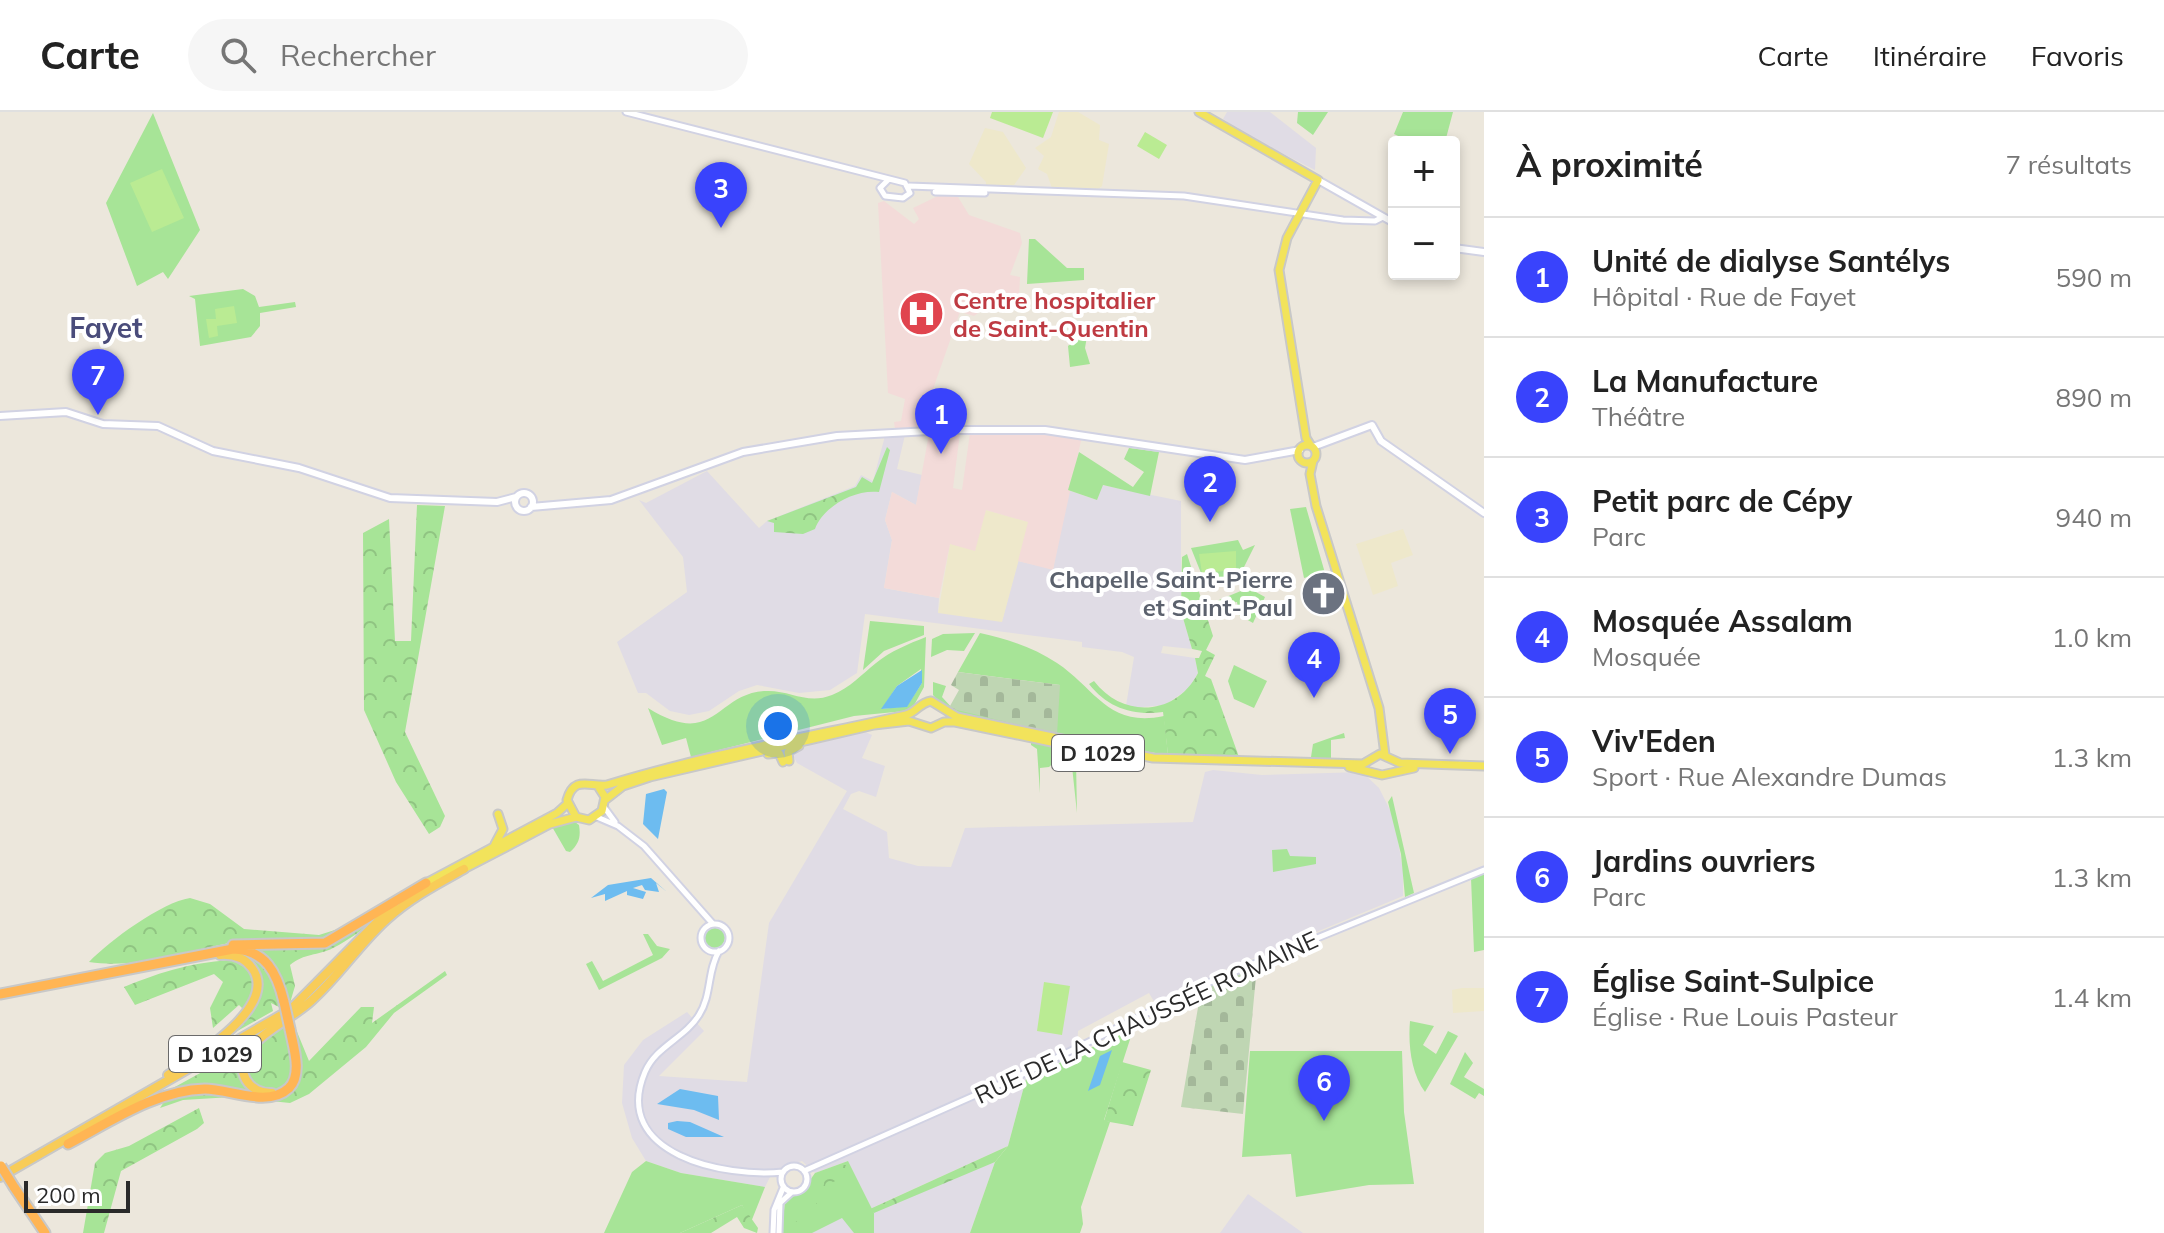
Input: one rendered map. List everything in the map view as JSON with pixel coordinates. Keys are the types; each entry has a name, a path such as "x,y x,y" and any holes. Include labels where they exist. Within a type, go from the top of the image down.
{"highway":[{"name":"D 1029","path":"0,1178 292,1016 331,981 386,920 419,895 464,869"},
{"name":"D 1029","path":"69,1140 290,1010 326,978 387,912 426,883"},
{"path":"2,995 248,943 325,943 426,883"},
{"path":"69,1140 176,1093 215,1090 264,1097 281,1093 293,1083 296,1071 283,1002 273,969 254,953 233,949 187,956"},
{"path":"2,995 98,979 229,951 249,954 270,970 283,1002"},
{"path":"69,1140 202,1053 253,1003 257,978 241,958 220,955 175,962"},
{"path":"288,1029 292,1060 289,1082 272,1093 255,1090 243,1072 246,1054 292,1016"},
{"path":"0,1164 38,1233"},
{"path":"0,1178 12,1188 45,1233"}],"main road":[{"path":"1199,112 1388,221"},
{"path":"1318,180 1282,250 1279,282 1306,438 1313,452 1310,474 1324,539 1377,709 1381,724 1381,758 1389,772"},
{"path":"1304,211 1284,237 1276,275 1294,367 1299,454 1327,560 1377,709"},
{"path":"1460,249 1484,252"},
{"path":"0,416 66,412 113,424 158,426 211,450 302,469 382,497 497,502 523,511 548,502 611,500 729,456 837,436 948,430 1071,432 1245,460 1313,452 1322,443 1372,425 1381,441 1484,513"},
{"path":"1299,454 1313,452"},
{"path":"497,502 524,494 548,502"},
{"path":"516,497 516,507"},
{"path":"531,498 531,507"},
{"path":"931,701 942,711 939,723 931,728 904,721 855,729 637,781 611,793 597,817 586,820 576,817 567,804 569,792 578,784 589,782 598,786 916,711 921,704 931,701"},
{"path":"916,711 919,723"},
{"name":"D 1029","path":"942,711 1137,756 1305,764"},
{"name":"D 1029","path":"939,723 967,724 1148,762 1305,764"},
{"path":"703,765 777,752 786,761 788,752 793,748 855,729"},
{"path":"1373,772 1381,758"},
{"path":"1305,764 1363,764 1381,758 1484,767"},
{"path":"1305,764 1382,775 1400,769 1484,767"},
{"path":"598,786 605,804"},
{"name":"D 1029","path":"464,869 545,823 567,804"},
{"path":"426,883 492,848 502,834 498,814"},
{"name":"D 1029","path":"492,848 545,823 576,817"}],"street":[{"path":"626,112 869,174 910,190 1184,196 1304,211 1324,217 1382,219"},
{"path":"869,174 881,186 885,196 903,198 910,190"},
{"path":"881,186 887,181"},
{"path":"605,804 618,826"},
{"path":"597,817 618,826 663,865 696,908 713,924 724,927 728,936 727,945 719,951 711,970 708,993 699,1015 659,1052 644,1074 639,1099 644,1122 659,1144 679,1156 707,1166 767,1173 783,1172 792,1166 806,1175 803,1189 792,1192 780,1203 773,1233"},
{"name":"RUE DE LA CHAUSSÉE ROMAINE","path":"806,1175 1032,1070 1214,980 1484,870"},
{"path":"696,908 703,930 701,940 707,950 711,970"},
{"path":"703,930 713,924"},
{"path":"707,950 719,951"},
{"path":"779,1233 776,1219 783,1172"},
{"path":"767,1173 792,1192"}],"shaded area":[{"path":"1059,112 1078,112 1100,125 1099,140 1109,144 1102,186 1098,189 1052,188 1047,174 1038,169 1044,156 1035,148 1051,137"},
{"path":"1227,112 1270,112 1316,148 1315,170 1248,136 1223,119"},
{"path":"985,128 1003,132 1026,168 1014,185 986,187 986,182 969,164"},
{"name":"Centre hospitalier de Saint-Quentin","path":"940,195 958,197 969,215 1020,233 1022,243 1010,275 1020,277 1019,297 999,297 974,316 960,312 932,392 953,399 944,427 932,427 925,419 917,428 895,429 894,422 901,421 905,399 888,393 878,203 884,201 914,224 919,219 913,208"},
{"path":"960,433 953,488 962,490 970,433 1082,436 1053,570 1018,561 1028,522 986,510 975,551 950,544 939,598 884,588 892,540 885,520 892,492 916,505 929,434"},
{"path":"905,435 897,469 922,475 916,505 892,492 885,520 892,540 884,588 939,598 938,612 1002,621 1018,561 1053,569 1068,490 1097,500 1102,485 1181,501 1181,611 1192,649 1163,646 1161,653 1195,658 1198,673 1188,689 1165,705 1132,708 1126,706 1134,657 1122,652 1082,647 1082,642 865,614 857,673 830,690 799,693 757,685 739,691 709,711 689,715 670,711 646,693 638,693 617,642 687,592 683,557 639,500 646,503 707,471 759,528 767,521 855,486 861,475 873,481 885,436"},
{"path":"986,510 1029,522 1002,622 938,613 950,544"},
{"path":"1403,529 1413,555 1391,563 1398,586 1373,595 1356,544"},
{"path":"863,731 872,735 862,758 885,766 876,797 859,791 851,794 843,809 887,832 889,858 918,866 951,867 965,828 1193,822 1205,772 1213,770 1262,775 1362,772 1379,788 1394,818 1403,870 1403,896 1218,973 1156,1005 1149,993 1078,1031 1077,1055 1026,1079 1008,1146 874,1207 995,1162 970,1233 794,1233 848,1161 815,1173 802,1161 789,1165 773,1171 765,1187 681,1173 646,1161 632,1138 622,1103 624,1065 643,1040 687,1012 704,1031 659,1076 747,1082 769,923 847,791 797,763 791,751"},
{"path":"1484,988 1484,1011 1453,1013 1452,990"},
{"path":"1248,1194 1303,1233 1220,1233"}],"green space":[{"path":"992,112 1053,112 1043,138 990,118"},
{"path":"1298,112 1328,112 1313,135 1297,123"},
{"path":"1403,112 1453,112 1447,136 1394,134"},
{"path":"153,113 200,230 168,279 163,272 137,286 106,203"},
{"path":"1145,132 1167,145 1159,159 1137,146"},
{"path":"162,169 184,218 152,232 130,183"},
{"path":"1029,239 1035,239 1067,268 1084,268 1084,280 1027,284"},
{"path":"243,289 255,296 259,307 295,302 296,307 260,313 260,326 251,337 200,346 195,299 189,296"},
{"path":"234,306 237,323 217,326 218,336 209,338 206,319 216,319 215,309"},
{"path":"1088,330 1085,348 1090,364 1070,367 1068,346"},
{"path":"887,447 890,450 879,492 860,493 841,501 825,514 815,529 803,534 774,532 774,523 767,521 856,487 862,477 872,483"},
{"path":"1129,448 1159,452 1150,496 1103,485 1097,500 1068,490 1079,452 1133,487 1144,472 1124,459"},
{"path":"417,505 445,506 405,732 445,816 440,827 429,834 396,782 364,710 363,533 389,519 395,641 411,641"},
{"path":"1306,507 1325,573 1304,578 1290,509"},
{"path":"1238,540 1243,550 1255,545 1240,575 1207,588 1191,548"},
{"path":"1236,551 1236,570 1202,573 1199,554"},
{"path":"1187,554 1213,636 1206,650 1215,655 1205,676 1211,679 1239,757 1168,755 1163,712 1141,713 1122,708 1104,699 1089,684 1094,681 1119,702 1134,707 1163,704 1177,698 1188,687 1198,673 1195,658 1199,658 1202,651 1192,649 1181,611 1182,557"},
{"path":"1253,586 1254,591 1265,597 1253,623 1239,615 1237,602 1224,604 1219,613 1214,602"},
{"path":"870,621 924,626 924,635 884,651 863,670"},
{"path":"975,633 964,651 947,650 931,657 932,639 943,634"},
{"path":"980,633 1020,644 1048,657 1116,711 1145,718 1164,716 1168,755 1070,739 946,710 933,695 933,682 946,686 942,697 953,709 1060,685 958,672"},
{"path":"926,637 924,687 912,709 905,711 854,716 691,757 686,738 662,745 648,708 688,723 702,722 749,694 775,691 806,698 823,698 844,689 888,655","holes":["921,669 922,683 907,706 882,709 897,686"]},
{"path":"1234,665 1267,681 1254,708 1234,699 1228,681"},
{"path":"958,672 1060,685 1057,734 953,709 950,706 959,690 951,685"},
{"path":"1344,733 1345,738 1331,740 1331,761 1311,757 1313,744"},
{"path":"1031,741 1082,754 1076,760 1077,813 1071,757 1061,756 1049,767 1040,768 1040,793 1037,749"},
{"path":"1392,796 1414,893 1405,897 1401,854 1388,802"},
{"path":"571,819 579,825 580,833 570,852 566,851 551,825"},
{"path":"1287,849 1290,856 1316,857 1316,864 1273,872 1272,850"},
{"path":"1484,873 1484,950 1474,952 1471,878"},
{"path":"190,898 210,904 244,929 319,935 376,917 339,945 290,965 295,986 290,1003 275,966 245,940 147,961 89,962 136,924 165,907"},
{"path":"710,926 718,926 725,937 718,948 710,948 703,941 703,933"},
{"path":"643,934 648,934 657,946 670,949 662,958 599,990 586,964 592,961 603,981 653,955"},
{"path":"248,956 267,970 277,991 279,1007 271,1003 273,1011 232,1034 254,1006 261,990 256,970"},
{"path":"237,960 247,966 256,981 252,998 243,1009 239,1005 213,1028 210,1008 223,982 214,974 135,1005 124,987 180,968"},
{"path":"1257,966 1243,1114 1181,1107 1201,990"},
{"path":"445,971 447,975 394,1013 366,1047 309,1094 290,1103 232,1097 183,1100 160,1108 173,1088 293,1022 309,1061 361,1007 374,1007 372,1023"},
{"path":"1044,982 1070,986 1062,1035 1037,1031"},
{"path":"1410,1021 1434,1026 1423,1045 1436,1054 1448,1031 1458,1036 1425,1092 1416,1076 1412,1058"},
{"path":"1134,1027 1104,1120 1110,1122 1081,1207 1083,1224 1080,1233 970,1233 995,1162 1008,1146 1026,1079"},
{"path":"1250,1051 1402,1051 1404,1112 1414,1184 1369,1185 1296,1197 1291,1154 1242,1157"},
{"path":"1465,1052 1473,1063 1464,1077 1484,1089 1484,1096 1479,1093 1475,1099 1450,1084"},
{"path":"1122,1062 1151,1070 1133,1126 1104,1121"},
{"path":"199,1108 204,1123 197,1129 121,1171 104,1233 83,1233 95,1163 105,1153 129,1146"},
{"path":"1008,1146 995,1162 874,1213 870,1209"},
{"path":"646,1161 681,1173 765,1187 751,1222 742,1205 680,1233 604,1233 632,1172"},
{"path":"848,1161 874,1213 874,1233 854,1233 842,1218 812,1233 782,1233 785,1200 801,1193 815,1173"},
{"path":"848,1165 852,1174 833,1182 824,1214 795,1233 785,1233 784,1229 814,1207 822,1193 825,1173"},
{"path":"742,1205 758,1228 757,1233 744,1228 737,1217 711,1233 680,1233"}],"water":[{"path":"922,670 922,683 907,707 881,709 897,686"},
{"path":"664,789 667,792 658,839 643,824 646,794"},
{"path":"651,878 667,892 656,883 659,892 645,890 642,885 633,888 646,892 643,899 627,895 627,891 605,901 605,894 591,898 608,885"},
{"path":"1112,1050 1100,1085 1088,1091 1100,1056"},
{"path":"680,1089 718,1096 719,1120 694,1110 657,1104"},
{"path":"690,1122 724,1137 686,1137 668,1129 668,1123"}],"place":[{"name":"Petit parc de Cépy","path":"721,228"},
{"name":"Centre hospitalier de Saint-Quentin","path":"922,314"},
{"name":"Église Saint-Sulpice","path":"98,415"},
{"name":"Unité de dialyse Santélys","path":"941,454"},
{"name":"La Manufacture","path":"1210,522"},
{"name":"Chapelle Saint-Pierre et Saint-Paul","path":"1324,593"},
{"name":"Mosquée Assalam","path":"1314,698"},
{"name":"Viv'Eden","path":"1450,754"},
{"name":"Jardins ouvriers","path":"1324,1121"}],"district":[{"name":"Fayet","path":"106,327"}]}
